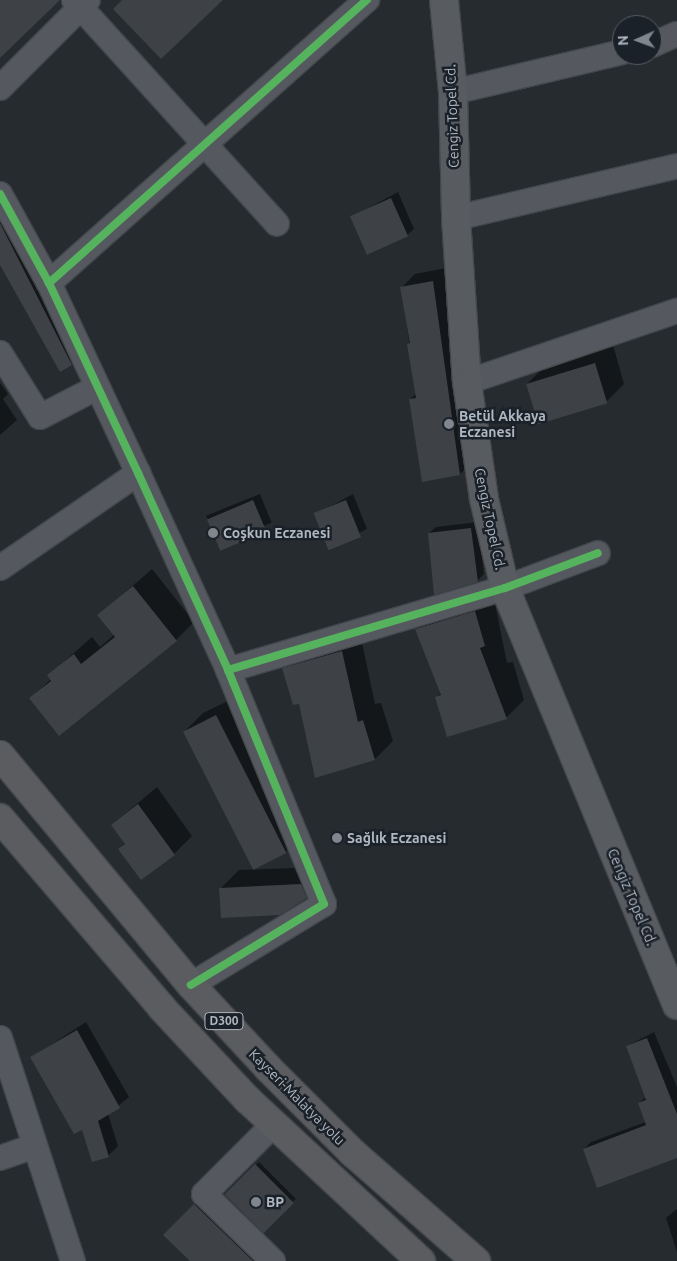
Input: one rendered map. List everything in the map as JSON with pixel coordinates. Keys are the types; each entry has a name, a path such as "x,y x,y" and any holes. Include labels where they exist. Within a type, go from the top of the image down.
{"highway":[{"name":"Kayseri-Malatya yolu","path":"0,755 190,985 353,1153 476,1261"},
{"name":"D300","path":"0,818 162,1008 273,1125 421,1261"}],"main road":[{"name":"Cengiz Topel Cd.","path":"444,0 453,92 456,218 467,382 484,499 505,588 677,1004"}],"street":[{"path":"49,284 205,147 367,0"},
{"path":"0,88 80,3 205,147 277,224"},
{"path":"662,41 677,34"},
{"path":"453,92 612,54"},
{"path":"456,218 677,166"},
{"path":"0,194 49,284 228,670 324,904 190,985"},
{"path":"467,382 677,311"},
{"path":"0,353 40,417 98,387"},
{"path":"0,568 138,473"},
{"path":"228,670 505,588 598,553"},
{"path":"0,1038 73,1261"},
{"path":"273,1125 204,1194 273,1261"},
{"path":"0,1158 35,1146"}],"building":[{"path":"0,0 60,0 0,58"},
{"path":"122,0 223,0 161,59 113,9"},
{"path":"391,198 408,236 367,255 350,216"},
{"path":"0,223 72,365 60,372 0,265"},
{"path":"433,281 460,475 422,482 409,399 416,398 407,344 410,343 400,287"},
{"path":"595,363 607,403 538,424 526,384"},
{"path":"253,500 266,531 220,551 207,520"},
{"path":"346,500 361,537 329,550 314,513"},
{"path":"471,528 478,582 434,595 428,533"},
{"path":"133,586 177,641 59,736 29,698 51,681 47,675 74,654 81,664 115,637 97,615"},
{"path":"475,611 485,646 480,648 507,719 447,737 435,697 441,695 415,629"},
{"path":"342,651 358,722 363,720 375,760 315,778 299,704 293,705 282,668"},
{"path":"216,715 286,853 253,870 183,732"},
{"path":"138,804 175,855 141,880 118,849 125,844 111,825"},
{"path":"301,884 307,898 280,915 221,918 219,888"},
{"path":"77,1030 120,1108 98,1121 109,1157 92,1162 82,1130 74,1134 30,1057"},
{"path":"647,1038 677,1114 677,1158 597,1188 583,1149 646,1125 638,1103 646,1100 626,1046"},
{"path":"255,1164 294,1203 263,1233 225,1194"},
{"path":"194,1204 253,1261 190,1261 163,1235"}],"cycle path":[{"path":"49,283 367,0"},
{"path":"0,194 49,283 228,670 324,904 191,985"},
{"path":"228,670 505,588 598,553"}],"place":[{"name":"Betül Akkaya Eczanesi","path":"449,424"},
{"name":"Coşkun Eczanesi","path":"213,533"},
{"name":"Sağlık Eczanesi","path":"337,838"},
{"name":"BP","path":"256,1202"}]}
